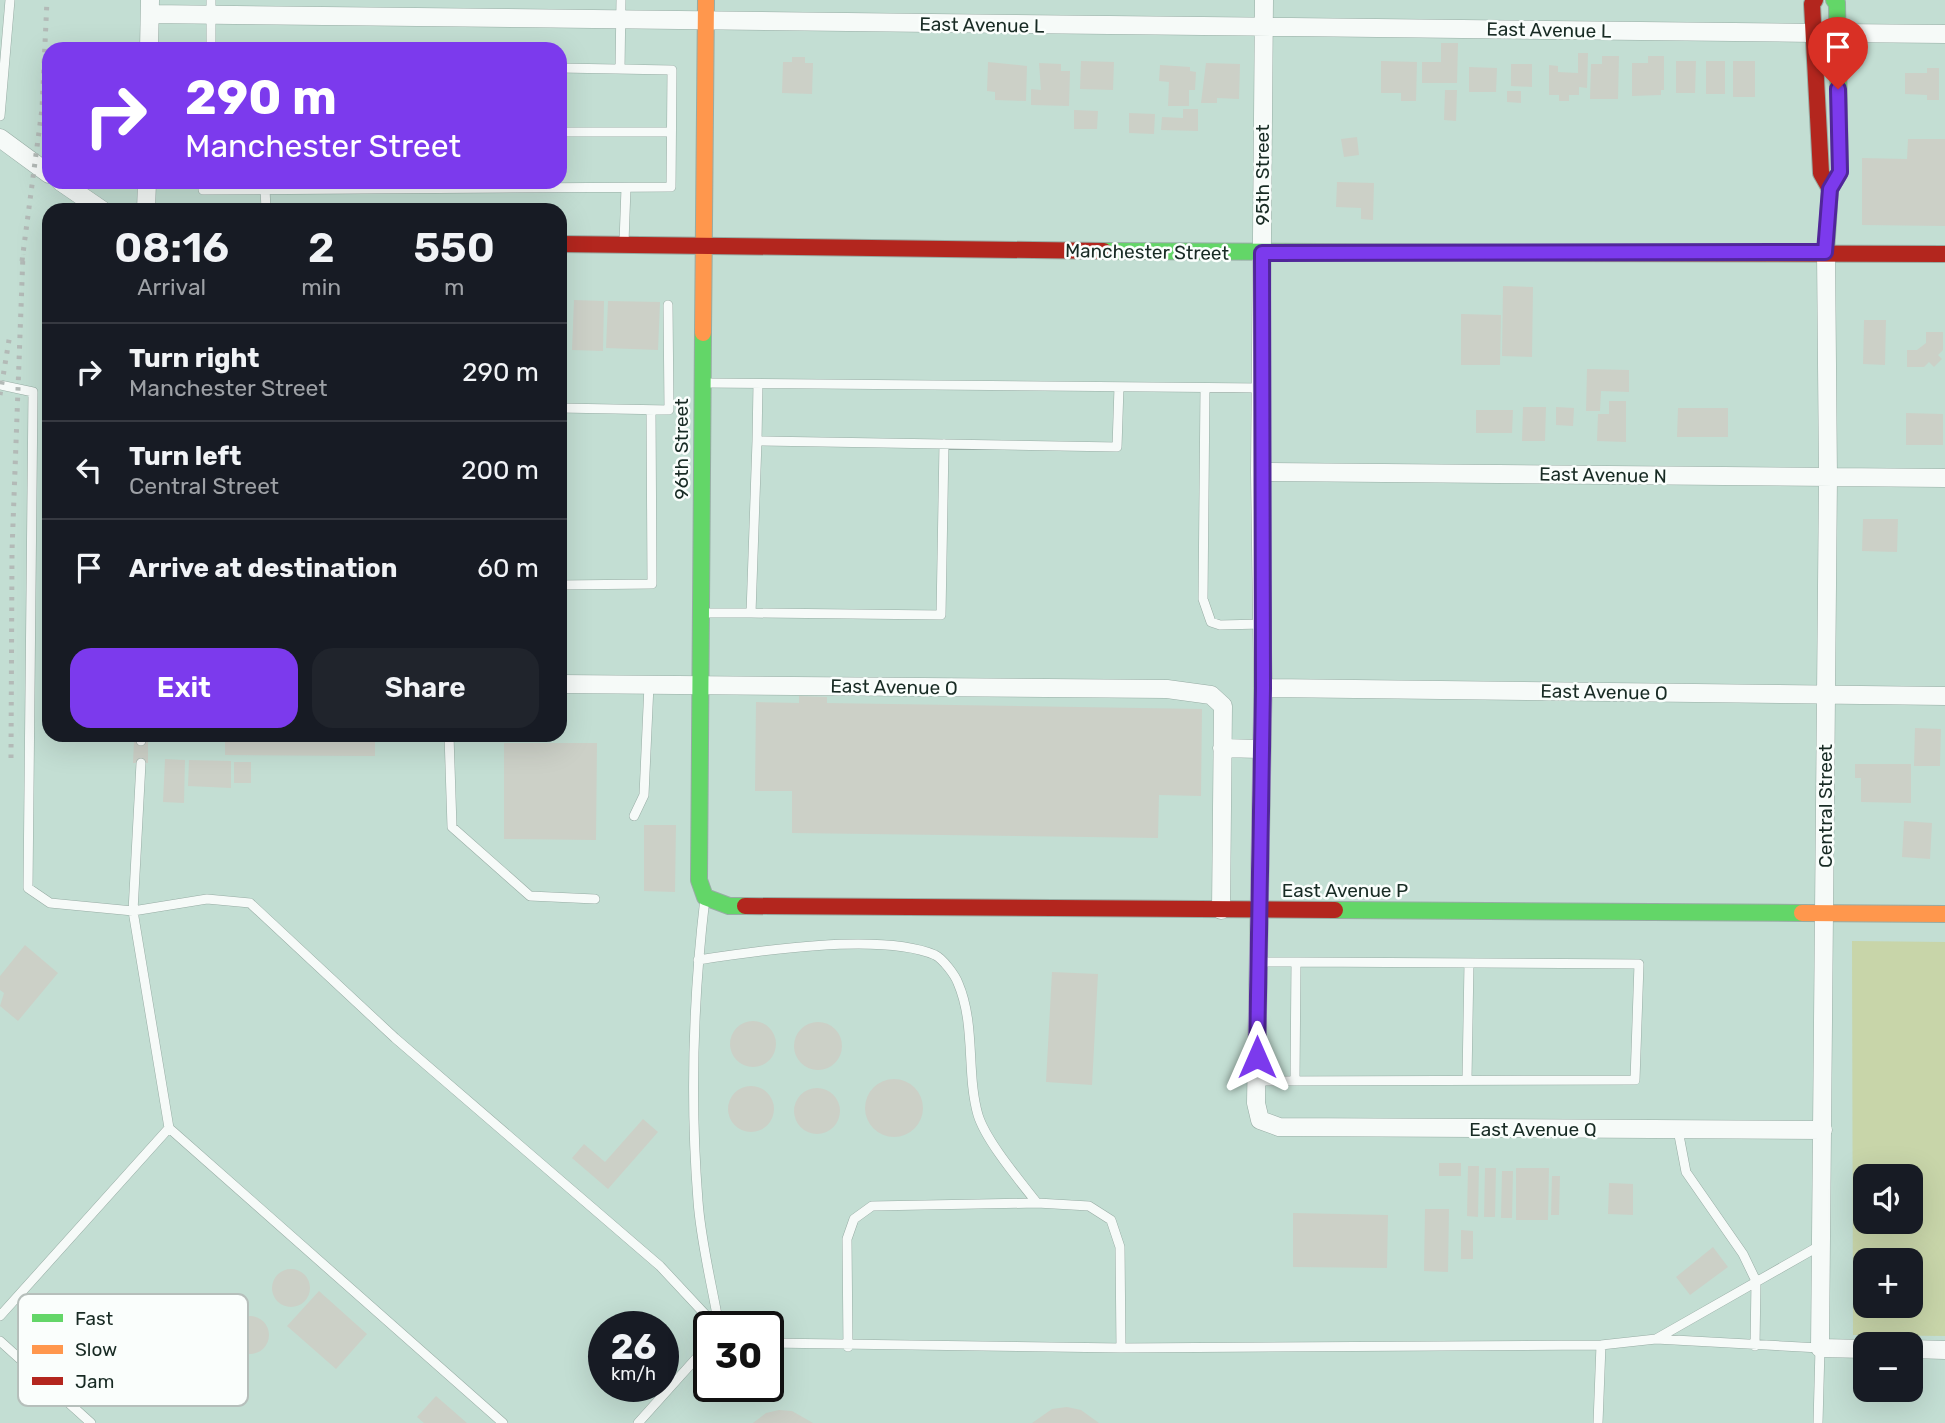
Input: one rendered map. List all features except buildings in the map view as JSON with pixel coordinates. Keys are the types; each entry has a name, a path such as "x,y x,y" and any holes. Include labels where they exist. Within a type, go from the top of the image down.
{"street":[{"name":"96th Street","path":"705,897 699,880 706,0"},
{"name":"95th Street","path":"1257,1106 1257,910 1263,688 1260,472 1264,0"},
{"name":"Central Street","path":"1815,0 1812,4 1821,173 1830,189"},
{"name":"Central Street","path":"1820,1348 1828,477 1825,252 1830,189 1840,172 1837,3 1834,0"},
{"name":"East Avenue L","path":"150,7 705,22 1814,33"},
{"path":"149,42 150,7"},
{"path":"1838,33 1945,34"},
{"path":"0,138 42,169"},
{"path":"71,189 92,203"},
{"name":"Manchester Street","path":"567,244 1262,253 1945,254"},
{"name":"East Avenue N","path":"1260,472 1945,478"},
{"name":"East Avenue O","path":"567,684 1167,689 1211,695 1223,706 1222,748"},
{"name":"East Avenue O","path":"1263,688 1945,696"},
{"path":"1221,910 1222,748 1260,749"},
{"name":"East Avenue P","path":"705,897 729,906 1945,914"},
{"name":"East Avenue Q","path":"1257,1106 1260,1120 1279,1127 1823,1130"},
{"path":"1820,1348 1853,1349"},
{"path":"1923,1349 1945,1350"}],"lane":[{"path":"0,116 10,0"},
{"path":"621,0 621,69"},
{"path":"211,7 211,42"},
{"path":"567,68 672,70 671,187 567,188"},
{"path":"567,132 671,132"},
{"path":"624,245 626,188"},
{"path":"203,189 234,189"},
{"path":"567,408 668,410 668,305"},
{"path":"703,383 1261,388"},
{"path":"751,613 758,384"},
{"path":"0,385 33,393 28,888 50,903 133,911 207,899 250,904 395,1038 660,1266 704,1311"},
{"path":"757,441 1118,447 1119,387"},
{"path":"1205,388 1203,599 1211,622 1220,625 1262,624"},
{"path":"567,585 652,584 651,410"},
{"path":"702,613 941,615 944,444"},
{"path":"634,816 644,795 649,685"},
{"path":"449,742 452,827 530,897 595,899"},
{"path":"141,763 133,911 169,1128 503,1423"},
{"path":"705,897 698,960 693,1082 698,1203 716,1311"},
{"path":"698,960 773,948 902,945 938,956 958,983 968,1024 978,1116 1007,1163 1037,1203"},
{"path":"1256,1081 1635,1080 1639,964 1257,962"},
{"path":"1295,1080 1296,962"},
{"path":"1467,1079 1469,963"},
{"path":"20,1294 169,1128"},
{"path":"1678,1130 1686,1172 1743,1254 1756,1280 1755,1346"},
{"path":"848,1347 847,1239 854,1219 872,1206 1037,1203 1089,1206 1111,1220 1121,1247 1121,1348"},
{"path":"1656,1339 1822,1244"},
{"path":"0,1316 18,1296"},
{"path":"784,1344 848,1347 1121,1348 1601,1345 1656,1339 1820,1348"},
{"path":"0,1341 18,1357"},
{"path":"1598,1423 1601,1345"},
{"name":"Central Street","path":"1818,1423 1820,1348"},
{"path":"638,1423 693,1361"},
{"path":"72,1406 91,1423"}],"green space":[{"path":"1852,941 1945,942 1945,1336 1923,1336 1923,1332 1853,1332 1853,1335"}],"railway":[{"path":"45,42 47,0"},
{"path":"22,261 42,109"},
{"path":"11,758 12,551 23,254"},
{"path":"0,395 10,334"}],"traffic: fast":[{"path":"1826,252 1830,189 1840,172 1837,3 1834,0"},
{"path":"1104,251 1527,253"},
{"path":"703,333 699,880 705,897 729,906 745,906"},
{"path":"1335,910 1802,913"}],"traffic: slow":[{"path":"703,333 706,0"},
{"path":"1802,913 1945,914"}],"traffic: jam":[{"path":"1815,0 1812,4 1821,173 1830,189"},
{"path":"567,244 1104,251"},
{"path":"1527,253 1945,254"},
{"path":"745,906 1335,910"}],"route":[{"path":"1257,1057 1263,688 1260,472 1262,253 1825,252 1830,189 1840,172 1838,89"}]}
